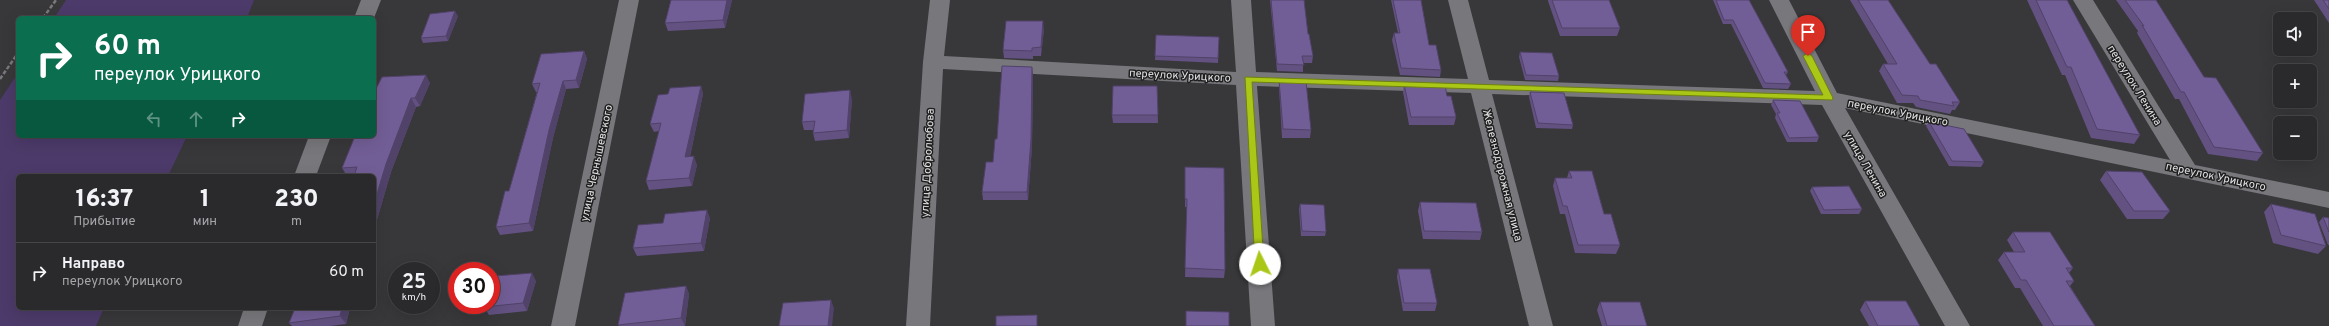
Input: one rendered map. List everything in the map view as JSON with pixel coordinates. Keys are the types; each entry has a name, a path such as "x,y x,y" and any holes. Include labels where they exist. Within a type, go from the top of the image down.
{"street":[{"path":"365,16 371,0"},
{"name":"улица Чернышевского","path":"563,326 629,0"},
{"name":"улица Добролюбова","path":"918,326 933,62 940,0"},
{"path":"1241,0 1248,79 1263,326"},
{"name":"Железнодорожная улица","path":"1458,0 1541,326"},
{"name":"улица Ленина","path":"1779,0 1829,98 1958,326"},
{"name":"переулок Ленина","path":"2083,0 2188,171"},
{"name":"переулок Урицкого","path":"933,62 1248,79 1829,98 2329,200"},
{"path":"306,174 319,138"},
{"path":"250,326 255,310"}],"path":[{"path":"44,16 56,0"},
{"path":"0,79 16,56"}],"shaded area":[{"path":"66,0 254,0 248,16 55,16"},
{"path":"16,76 16,138 186,138 169,174 16,174 16,310 103,310 96,326 0,326 0,100"}],"building":[{"path":"671,0 727,0 723,20 665,23"},
{"path":"1271,0 1304,0 1308,34 1313,56 1302,56 1304,65 1277,64"},
{"path":"1393,0 1421,0 1429,45 1436,45 1441,70 1401,68 1394,33 1400,33"},
{"path":"1552,0 1609,0 1620,28 1562,28"},
{"path":"1716,0 1749,0 1788,72 1784,72 1791,84 1765,83 1733,20 1724,20"},
{"path":"1858,0 1888,0 1930,64 1936,64 1960,102 1952,102 1954,106 1920,100 1918,96 1902,95 1883,64 1897,64"},
{"path":"2036,0 2067,0 2140,135 2097,129 2071,67 2067,67"},
{"path":"2125,0 2156,0 2204,77 2216,78 2263,153 2214,147 2184,92 2181,92 2142,25 2144,26"},
{"path":"2323,0 2329,0 2329,9"},
{"path":"455,11 446,36 421,38 430,14"},
{"path":"1006,21 1043,21 1041,47 1032,48 1032,51 1003,50"},
{"path":"1156,35 1219,37 1218,58 1155,56"},
{"path":"584,51 576,80 563,81 549,130 529,223 496,227 505,191 509,191 540,83 532,84 541,54"},
{"path":"1520,52 1552,53 1559,76 1526,75"},
{"path":"1002,66 1032,67 1031,139 1027,192 982,192 986,162 993,162 995,139 997,139"},
{"path":"426,75 415,98 411,98 386,164 376,197 376,174 355,174 357,167 342,168 354,138 376,138 376,89 382,77"},
{"path":"1279,80 1306,81 1311,130 1283,129"},
{"path":"1404,84 1445,85 1447,96 1451,96 1456,117 1411,117"},
{"path":"701,86 685,157 694,156 689,178 646,181 661,123 650,124 658,95 668,94 670,88"},
{"path":"1113,86 1157,86 1158,115 1112,115"},
{"path":"850,90 847,130 813,133 815,121 802,122 805,94"},
{"path":"1530,92 1564,93 1573,125 1538,123"},
{"path":"1773,100 1800,101 1819,137 1789,138 1777,113 1780,113"},
{"path":"1929,122 1964,129 1984,162 1952,161"},
{"path":"1185,167 1224,168 1225,270 1185,268 1187,199 1185,199"},
{"path":"1569,171 1592,171 1604,214 1611,214 1620,245 1578,245 1567,206 1563,206 1555,178 1572,178"},
{"path":"2106,171 2142,172 2170,211 2134,211"},
{"path":"1849,186 1862,209 1824,210 1812,187"},
{"path":"1420,202 1476,203 1482,232 1424,231"},
{"path":"1300,204 1324,205 1326,232 1302,231"},
{"path":"2271,204 2315,214 2326,246 2281,235"},
{"path":"707,210 701,243 633,248 638,225 663,223 665,214"},
{"path":"2323,217 2329,218 2329,232"},
{"path":"2013,232 2050,232 2073,268 2066,268 2074,281 2066,281 2095,326 2054,326 2026,280 2021,280 2004,252 2025,252"},
{"path":"1398,269 1430,269 1437,303 1404,303"},
{"path":"532,273 523,303 500,305 500,276"},
{"path":"686,286 681,318 618,325 625,293"},
{"path":"831,300 828,326 779,326 783,303"},
{"path":"1865,301 1906,301 1920,326 1878,326"},
{"path":"1600,302 1640,302 1647,326 1607,326"},
{"path":"294,310 342,310 340,316 289,323"},
{"path":"1186,311 1229,312 1229,326 1186,326"},
{"path":"1037,315 1037,326 996,326 996,316"}],"route":[{"path":"1260,264 1248,79 1829,98 1808,56"}]}
